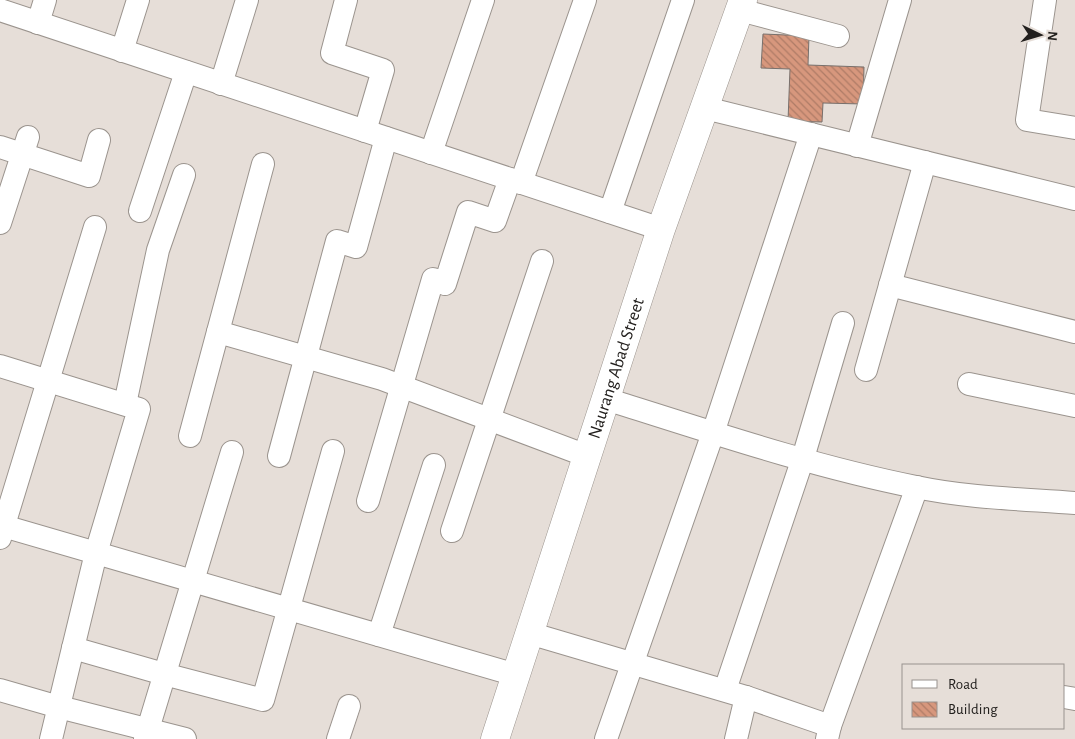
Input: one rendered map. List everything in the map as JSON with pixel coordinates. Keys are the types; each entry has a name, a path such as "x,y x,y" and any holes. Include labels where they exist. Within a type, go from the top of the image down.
{"street":[{"path":"38,23 45,0"},
{"path":"122,51 138,0"},
{"path":"220,84 247,0"},
{"path":"346,0 332,53 383,70 365,131"},
{"path":"431,153 483,0"},
{"path":"368,501 434,279 445,284 468,212 495,221 516,181 585,0"},
{"path":"610,212 683,0"},
{"path":"857,146 900,0"},
{"path":"1045,0 1028,120 1075,128"},
{"path":"742,5 838,36"},
{"name":"Naurang Abad Street","path":"495,739 661,229 742,5"},
{"path":"0,10 661,229"},
{"path":"140,212 186,72"},
{"path":"704,108 1075,199"},
{"path":"606,739 713,433 810,134"},
{"path":"279,456 337,242 356,247 386,138"},
{"path":"0,146 25,145 89,176 99,140"},
{"path":"2,209 25,145"},
{"path":"866,370 925,162"},
{"path":"190,436 263,164"},
{"path":"125,404 158,250 184,175"},
{"path":"95,227 1,530 96,553 516,674"},
{"path":"452,531 542,261"},
{"path":"890,285 1075,332"},
{"path":"736,739 736,694 843,323"},
{"path":"218,332 382,379 587,456"},
{"path":"0,366 139,409 96,553 51,739"},
{"path":"969,384 1075,406"},
{"path":"606,399 713,433 917,487 961,494 1075,503"},
{"path":"73,648 263,700 333,451"},
{"path":"146,734 232,452"},
{"path":"379,635 434,465"},
{"path":"529,633 736,694 829,732 917,487"},
{"path":"0,690 146,734 186,739"},
{"path":"338,739 349,706"}],"building":[{"path":"763,34 809,36 808,65 864,67 863,104 823,103 822,122 788,121 790,69 761,68"}]}
